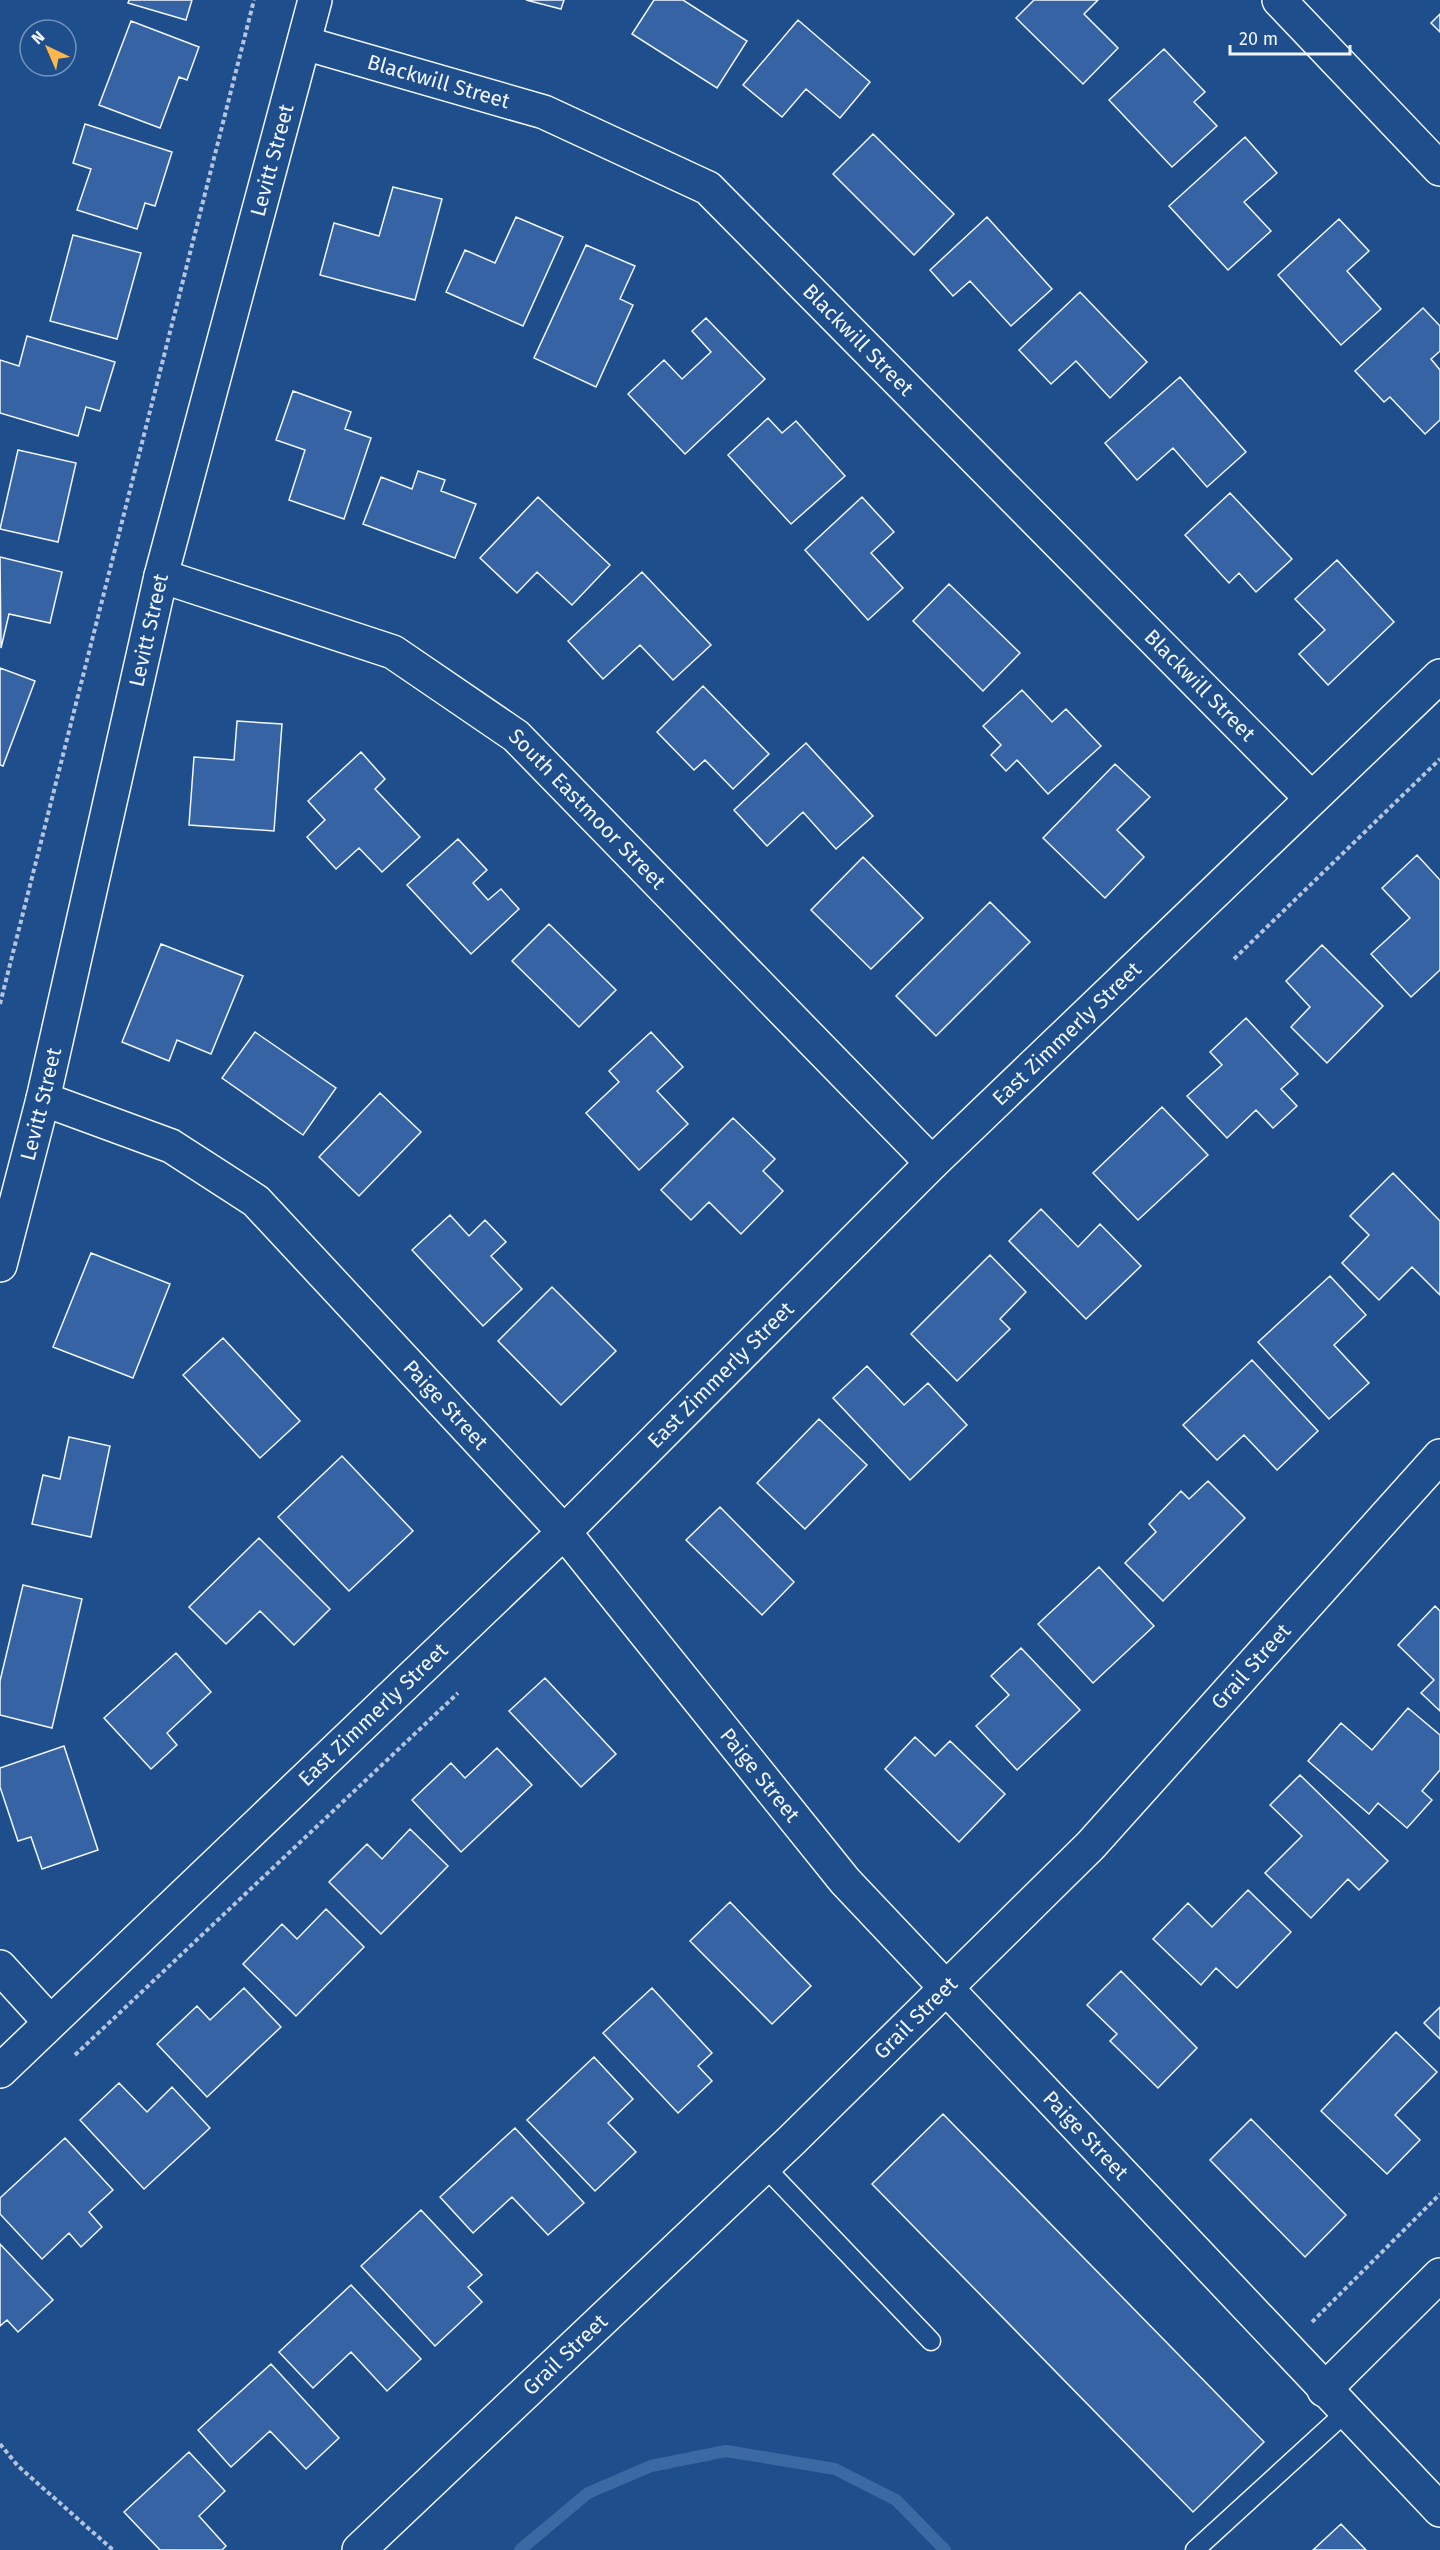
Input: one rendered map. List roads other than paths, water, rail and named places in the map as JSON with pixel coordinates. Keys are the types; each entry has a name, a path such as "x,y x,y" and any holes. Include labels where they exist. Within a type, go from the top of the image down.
{"street":[{"name":"Levitt Street","path":"0,1265 43,1099 162,576 315,0"},
{"path":"1279,0 1440,169"},
{"name":"Blackwill Street","path":"304,43 544,112 708,188 1311,798"},
{"name":"South Eastmoor Street","path":"162,576 393,652 516,736 932,1163"},
{"name":"East Zimmerly Street","path":"0,2071 564,1532 932,1163 1440,676"},
{"name":"Paige Street","path":"43,1099 171,1146 256,1202 564,1532 845,1881 1440,2510"},
{"name":"Grail Street","path":"359,2550 764,2166 1091,1845 1440,1456"},
{"path":"0,1967 50,2022"},
{"path":"1335,2401 1440,2275"}],"lane":[{"path":"764,2166 931,2341"},
{"path":"1195,2550 1335,2401"}],"waterway":[{"path":"520,2550 588,2493 651,2466 726,2451 835,2469 896,2500 945,2550"}]}
